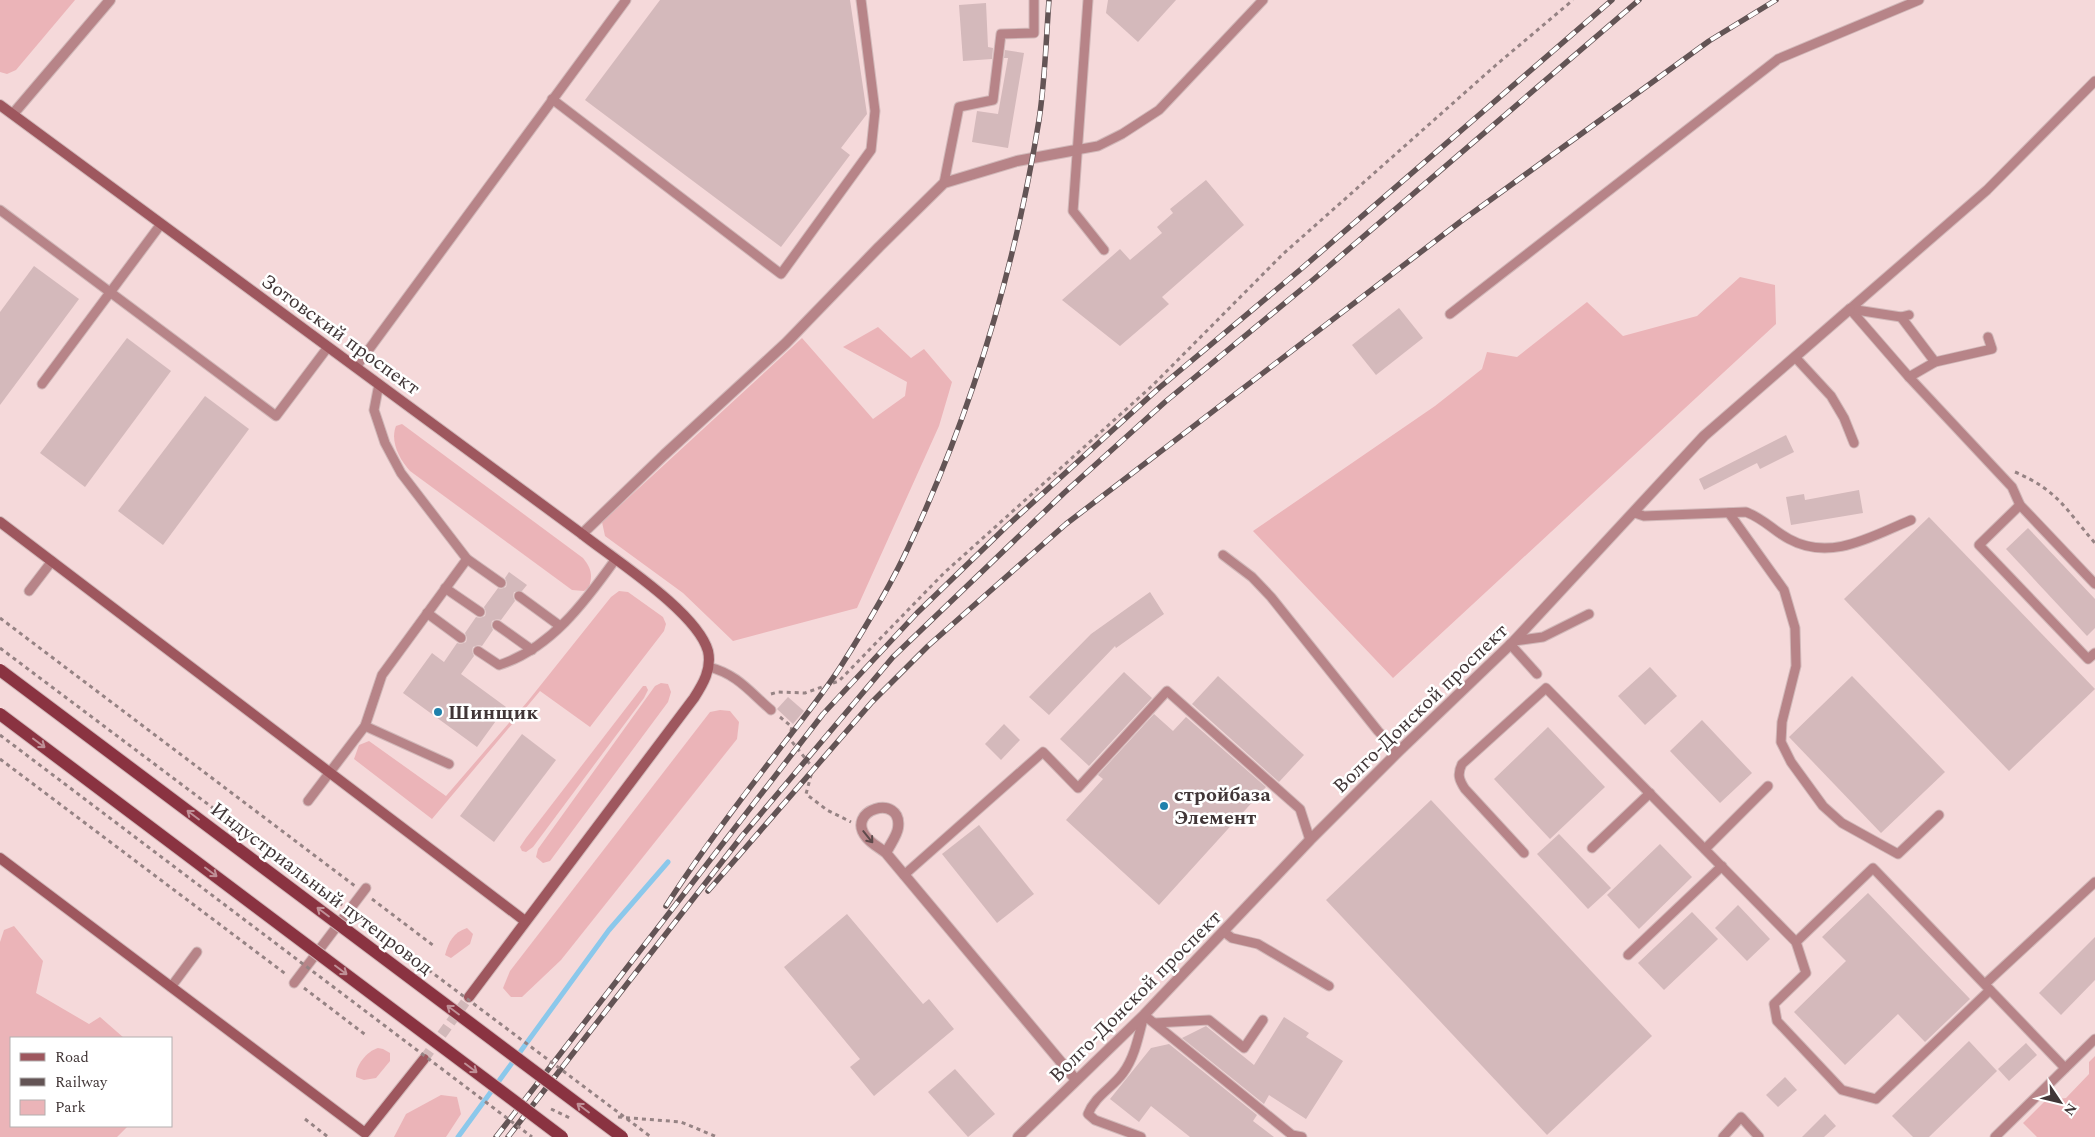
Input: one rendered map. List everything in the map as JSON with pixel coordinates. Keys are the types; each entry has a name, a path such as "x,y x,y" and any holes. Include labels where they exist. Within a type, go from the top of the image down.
{"main road":[{"name":"Индустриальный путепровод","path":"0,670 622,1137"},
{"path":"0,714 562,1137"}],"street":[{"path":"13,114 110,0"},
{"name":"Зотовский проспект","path":"0,104 660,593 700,635 708,652 709,667"},
{"path":"582,534 664,455 786,343 878,247 944,183 1017,161 1076,150"},
{"name":"Волго-Донской проспект","path":"1018,1137 1144,1015 1310,840 1512,642 1635,513 1704,436 1850,309"},
{"path":"0,522 526,922"},
{"path":"470,997 694,698 704,683 709,667"},
{"path":"886,853 898,830 897,819 891,810 881,807 871,809 864,817 862,828 867,838 886,853 1076,1080"},
{"path":"0,858 363,1135 424,1058"}],"lane":[{"path":"356,367 626,0"},
{"path":"552,99 781,274 871,150 875,111 861,0"},
{"path":"944,183 959,107 993,100 1002,34 1034,33 1034,0"},
{"path":"1088,0 1073,211 1104,250"},
{"path":"1076,150 1098,146 1122,134 1159,110 1263,0"},
{"path":"1450,314 1778,59 1919,0"},
{"path":"1850,309 1987,190 2095,81"},
{"path":"0,210 276,416 328,346"},
{"path":"42,384 161,224"},
{"path":"1850,309 1905,316 1936,362"},
{"path":"1850,309 1909,377 2012,487 2020,505 2095,584"},
{"path":"1909,377 1936,362 1992,349 1988,337"},
{"path":"1795,357 1832,396 1844,418 1854,443"},
{"path":"379,384 374,410 386,443 401,473 467,559 501,583"},
{"path":"2020,505 1979,544 2088,660 2095,653"},
{"path":"1635,513 1644,516 1746,512 1762,518 1789,539 1806,546 1824,550 1847,546 1911,520"},
{"path":"1729,513 1784,590 1795,628 1796,666 1782,722 1781,742 1791,762 1823,806 1842,823 1898,854 1939,815"},
{"path":"1222,555 1252,577 1271,597 1378,731 1398,752"},
{"path":"308,801 365,726 382,675 467,559"},
{"path":"478,650 499,665 517,659 532,650 574,614 615,560"},
{"path":"29,591 52,561"},
{"path":"445,588 480,612"},
{"path":"519,596 560,626"},
{"path":"427,613 461,638"},
{"path":"1537,674 1512,642 1543,637 1589,614"},
{"path":"497,625 532,650"},
{"path":"709,667 721,670 735,677 771,710"},
{"path":"1524,853 1465,789 1459,781 1458,771 1462,764 1546,688 1796,942 1806,973 1774,1004 1777,1021 1842,1090 1876,1099 2095,882"},
{"path":"904,875 1043,752 1078,788 1166,691 1300,809 1310,840"},
{"path":"365,726 449,764"},
{"path":"1705,849 1768,786"},
{"path":"1592,848 1650,793"},
{"path":"1628,955 1722,866"},
{"path":"1796,942 1873,868 2065,1068"},
{"path":"295,982 365,890"},
{"path":"1224,932 1232,938 1258,944 1329,986"},
{"path":"170,987 197,952"},
{"path":"1141,1137 1095,1120 1088,1114 1092,1104 1123,1073 1134,1052 1144,1015 1292,1136 1302,1137"},
{"path":"1155,1023 1209,1020 1244,1048 1262,1020"},
{"path":"1994,1137 2095,1039"},
{"path":"1722,1137 1741,1117 1759,1137"}],"path":[{"path":"757,698 778,692 805,693 839,681 944,573 1152,386 1283,254 1572,0"},
{"path":"2009,469 2045,487 2060,499 2095,543"},
{"path":"0,618 365,890 434,946"},
{"path":"0,648 651,1137"},
{"path":"771,710 792,727 789,738 814,768 806,794 827,810 862,828"},
{"path":"0,735 532,1137"},
{"path":"0,759 367,1036"},
{"path":"305,1119 328,1137"}],"green space":[{"path":"0,0 75,0 16,70 7,74 0,72"},
{"path":"1740,277 1775,285 1776,324 1393,678 1253,531 1435,406 1482,369 1487,352 1517,357 1587,302 1623,336 1697,316"},
{"path":"878,327 911,358 924,349 952,382 939,426 857,608 733,641 683,593 605,536 602,522 802,338 873,419 905,396 907,382 843,347"},
{"path":"402,424 583,558 590,572 589,587 584,591 572,590 410,471 402,461 395,444 394,432 396,426"},
{"path":"619,591 628,592 663,617 666,624 664,631 590,727 540,691 432,819 354,759 359,745 369,741 446,796 528,701 611,597"},
{"path":"661,683 668,684 671,692 668,702 550,861 543,863 536,857 538,849 655,686"},
{"path":"643,686 646,686 648,690 644,698 533,847 526,852 522,851 520,847 526,838"},
{"path":"730,711 739,722 737,739 561,960 522,997 511,997 503,988 510,971 710,712"},
{"path":"14,926 43,961 36,993 89,1024 100,1017 123,1037 10,1037 10,1127 127,1127 117,1137 0,1137 0,942 4,930"},
{"path":"467,928 473,934 470,944 451,958 445,955 452,938 458,932"},
{"path":"378,1048 390,1053 390,1061 376,1078 364,1080 356,1077 357,1068 362,1060 370,1052"},
{"path":"2095,1056 2095,1137 2037,1137 2023,1123 2045,1101 2066,1098 2089,1074 2089,1062"},
{"path":"441,1095 457,1097 461,1114 446,1137 394,1137 406,1114"}],"building":[{"path":"660,0 850,0 867,114 841,148 850,155 781,247 585,100"},
{"path":"1108,0 1176,0 1138,42 1106,13"},
{"path":"986,3 988,47 993,48 992,59 963,61 959,5"},
{"path":"1005,50 1024,53 1008,148 972,142 977,111 998,114 1008,58 1004,58"},
{"path":"1206,180 1244,225 1162,297 1169,304 1120,346 1062,300 1120,249 1130,260 1162,233 1157,227 1173,213 1170,209"},
{"path":"34,266 79,299 0,405 0,312"},
{"path":"1399,308 1423,338 1376,375 1352,345"},
{"path":"127,338 171,371 85,487 40,453"},
{"path":"205,396 249,429 163,545 118,511"},
{"path":"1786,435 1794,452 1760,469 1757,463 1704,490 1699,479"},
{"path":"1859,490 1863,513 1791,525 1786,497 1804,494 1805,500"},
{"path":"1929,517 2095,689 2009,771 1844,599"},
{"path":"2028,528 2095,599 2095,628 2087,636 2006,549"},
{"path":"509,572 527,585 522,591 514,592 515,601 501,620 492,621 493,630 482,646 473,647 474,656 461,674 506,707 477,747 403,693 432,653 444,662 457,643 466,642 465,633 476,617 485,616 484,607 498,588 506,587 505,578"},
{"path":"1150,592 1164,614 1116,648 1115,646 1049,715 1029,697 1091,634"},
{"path":"1650,667 1677,696 1645,725 1618,696"},
{"path":"1124,672 1152,698 1089,766 1060,739"},
{"path":"1218,676 1304,755 1279,782 1192,704"},
{"path":"1852,676 1945,772 1881,833 1789,737"},
{"path":"788,697 804,711 793,724 777,709"},
{"name":"стройбаза Элемент","path":"1154,714 1173,731 1186,717 1266,787 1159,905 1066,820 1103,779 1098,775"},
{"path":"1702,720 1752,773 1720,803 1670,751"},
{"path":"1004,724 1020,740 1001,760 985,744"},
{"path":"1548,727 1605,787 1550,839 1494,779"},
{"path":"522,734 556,760 494,842 460,816"},
{"path":"1431,800 1652,1036 1547,1135 1326,900"},
{"path":"979,825 1034,894 997,923 942,854"},
{"path":"1559,834 1611,888 1588,909 1537,854"},
{"path":"1660,844 1692,877 1639,929 1607,895"},
{"path":"1868,893 1970,999 1925,1042 1898,1014 1845,1065 1794,1012 1846,961 1822,937"},
{"path":"1738,905 1770,939 1747,961 1715,928"},
{"path":"1692,912 1718,939 1664,990 1638,963"},
{"path":"847,914 923,1004 929,999 954,1029 874,1096 850,1067 860,1059 784,967"},
{"path":"2095,937 2095,980 2061,1015 2039,993"},
{"path":"1284,1017 1309,1033 1306,1037 1343,1061 1306,1119 1269,1095 1264,1104 1182,1038 1206,1026 1254,1065"},
{"path":"1969,1041 1997,1071 1929,1137 1913,1137 1892,1116"},
{"path":"2026,1043 2037,1055 2009,1081 1998,1069"},
{"path":"1169,1044 1257,1115 1253,1121 1274,1137 1190,1137 1151,1106 1139,1122 1110,1099 1151,1048"},
{"path":"955,1069 995,1114 968,1137 928,1092"},
{"path":"1785,1077 1797,1090 1778,1107 1766,1095"},
{"path":"1825,1114 1836,1126 1824,1137 1802,1137"}],"waterway":[{"path":"458,1137 609,930 668,862"}],"tunnel":[{"path":"424,1059 469,997"}],"railway":[{"path":"666,906 719,829 841,666 893,578 931,497 971,392 1004,285 1029,175 1039,120 1049,0"},
{"path":"496,1137 823,714 917,613 1007,526 1159,388 1301,269 1612,0"},
{"path":"508,1137 742,836 893,657 1064,493 1165,402 1314,279 1639,0"},
{"path":"708,891 872,702 928,646 1066,524 1460,222 1709,41 1776,0"}],"place":[{"name":"Шинщик","path":"438,712"},
{"name":"стройбаза Элемент","path":"1164,806"}]}
